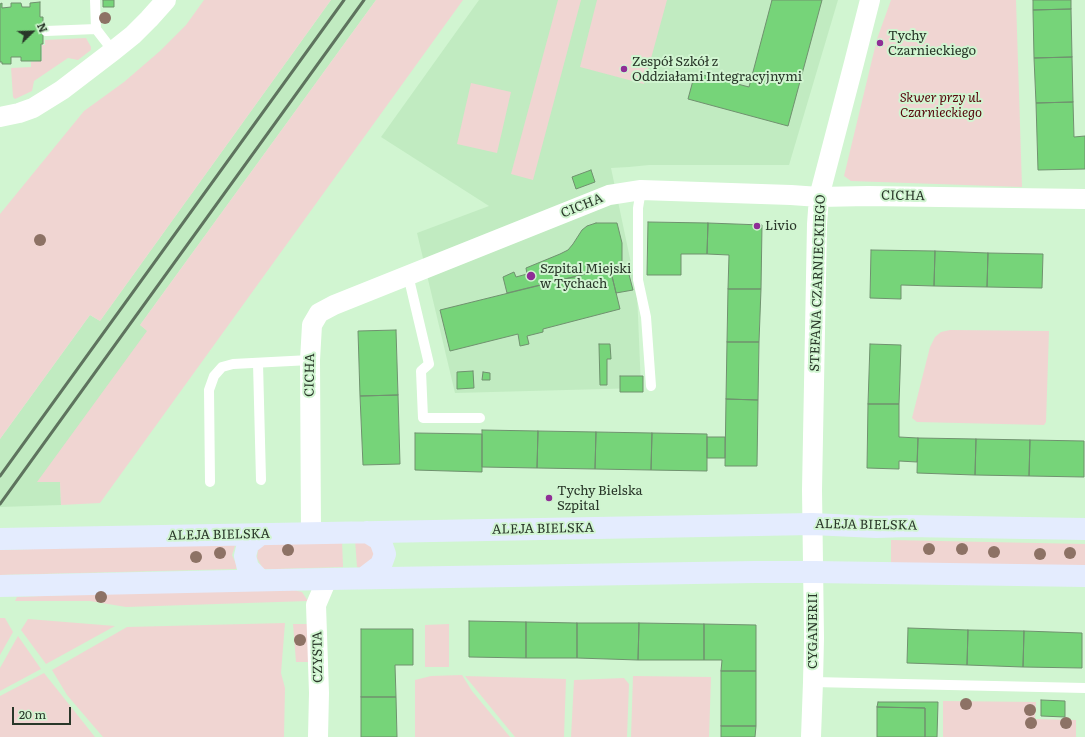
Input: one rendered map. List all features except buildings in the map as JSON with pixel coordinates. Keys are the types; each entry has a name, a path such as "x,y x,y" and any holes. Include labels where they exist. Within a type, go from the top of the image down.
{"main road":[{"name":"ALEJA BIELSKA","path":"0,539 812,524 876,527 908,526 1085,529"},
{"path":"364,578 381,565 385,554 380,540 367,532"},
{"path":"260,580 248,568 245,556 248,544 261,534"},
{"path":"0,586 364,578 814,572 1085,576"}],"street":[{"path":"0,117 33,108 62,90 114,51 149,19 166,0"},
{"name":"STEFANA CZARNIECKIEGO","path":"812,524 817,224 819,197 870,0"},
{"name":"CICHA","path":"311,533 310,360 312,325 319,313 334,305 609,195 641,190 819,197 868,196 1085,199"},
{"name":"CYGANERII","path":"811,737 814,572 812,524"},
{"name":"CZYSTA","path":"318,737 319,693 316,605 327,579"}],"lane":[{"path":"95,0 96,29 114,51"},
{"path":"46,31 96,29"},
{"path":"641,190 638,208 638,280 646,317 651,386"},
{"path":"408,275 429,364 421,371 423,418 480,418"},
{"path":"210,482 209,390 214,376 222,367 233,364 310,360"},
{"path":"258,363 260,480"},
{"path":"813,682 1085,688"}],"shaded area":[{"path":"331,0 376,0 140,325 150,332 60,479 61,505 0,507 0,439 90,315 100,321"},
{"name":"Zespół Szkół z Oddziałami Integracyjnymi","path":"479,0 838,0 789,165 649,165 611,168 637,292 641,388 455,393 417,233 489,206 381,137"}],"green space":[{"path":"204,0 331,0 100,321 90,315 0,439 0,214 84,111 124,82 160,51 186,25"},
{"path":"376,0 463,0 100,503 61,505 60,482 37,482 147,331 140,325"},
{"path":"558,0 581,0 533,180 511,174"},
{"path":"597,0 667,0 644,84 580,67"},
{"name":"Skwer przy ul. Czarnieckiego","path":"891,0 1016,0 1022,187 851,181 844,176 877,39"},
{"path":"86,38 91,50 78,60 68,58 34,81 32,91 15,99 13,97 11,68 31,67 31,62 42,61 42,45 45,45 45,40"},
{"path":"471,83 511,92 497,153 457,144"},
{"path":"950,330 1049,331 1046,422 1044,425 917,422 912,418 930,347 935,337 941,332"},
{"path":"342,540 343,567 263,569 257,558 258,549 266,543"},
{"path":"355,540 366,541 375,551 374,559 364,568 357,567"},
{"path":"891,540 1085,544 1085,567 891,563"},
{"path":"236,543 232,555 237,566 236,569 0,575 0,550"},
{"path":"293,590 302,592 308,601 126,607 90,601 15,601 17,597 116,593"},
{"path":"0,618 5,618 13,632 0,655"},
{"path":"28,619 115,626 46,664 21,630"},
{"path":"285,623 281,673 285,688 284,737 103,737 67,695 52,670 127,627"},
{"path":"293,624 308,624 310,662 296,662"},
{"path":"449,624 449,667 425,667 425,625"},
{"path":"18,636 41,669 0,691 0,668"},
{"path":"44,673 95,737 0,737 0,696"},
{"path":"462,675 472,691 510,737 415,737 415,680 431,676"},
{"path":"465,676 566,679 564,737 515,737"},
{"path":"633,676 711,677 709,737 631,737"},
{"path":"624,678 629,684 627,737 571,737 574,680"},
{"path":"943,701 1036,702 1035,719 1076,720 1076,737 943,737"}],"railway":[{"path":"0,476 344,0"},
{"path":"0,504 364,0"}],"place":[{"name":"Tychy Czarnieckiego","path":"880,43"},
{"name":"Zespół Szkół z Oddziałami Integracyjnymi","path":"624,69"},
{"name":"Livio","path":"757,226"},
{"name":"Szpital Miejski w Tychach","path":"531,276"},
{"name":"Tychy Bielska Szpital","path":"549,498"}]}
